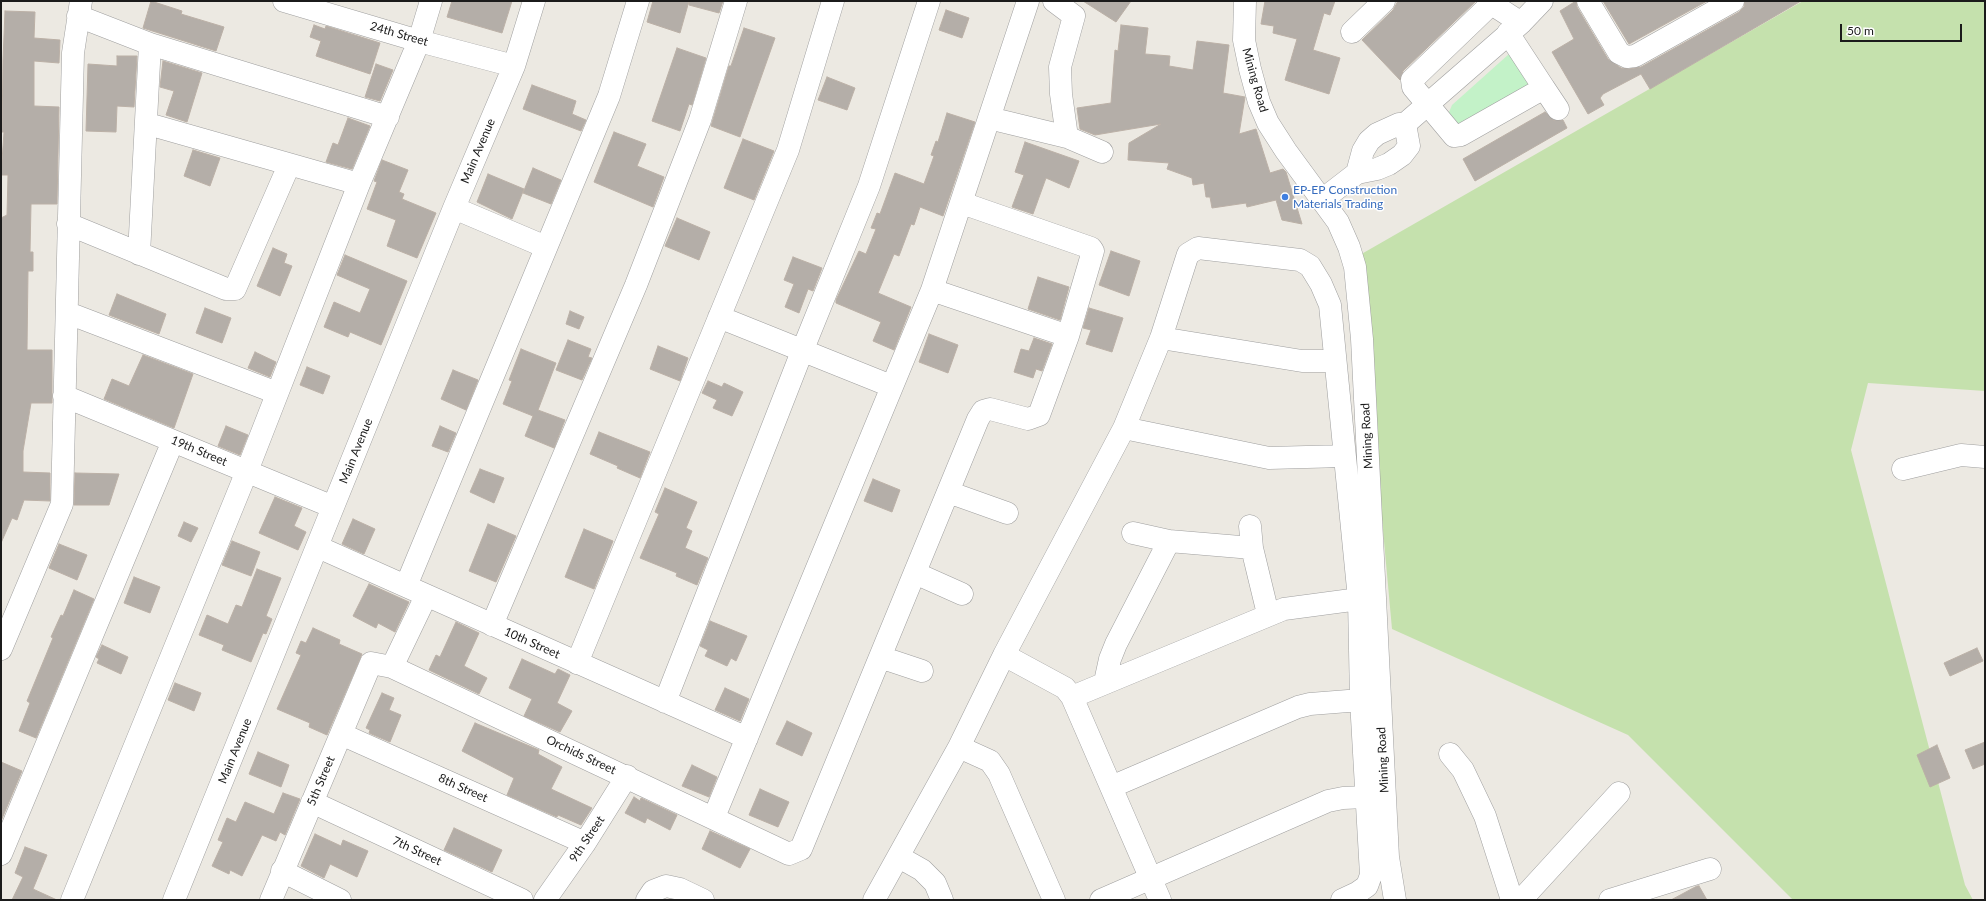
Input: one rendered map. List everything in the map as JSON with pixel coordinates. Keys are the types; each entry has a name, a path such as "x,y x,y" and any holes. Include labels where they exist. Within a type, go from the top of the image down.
{"street":[{"name":"24th Street","path":"284,1 514,66"},
{"path":"72,900 246,471 359,184 419,40 431,1"},
{"name":"Main Avenue","path":"174,900 454,208 514,66 534,1"},
{"path":"406,586 608,96 638,1"},
{"path":"492,625 636,285 700,120 736,1"},
{"path":"577,663 788,150 833,1"},
{"path":"665,702 803,349 869,186 929,1"},
{"path":"714,817 932,290 1028,1"},
{"path":"1054,1 1074,16 1060,67 1061,94 1067,137"},
{"name":"Mining Road","path":"1245,1 1244,40 1259,102 1268,123 1286,151 1338,222 1349,247 1355,268 1362,339 1388,857 1395,900"},
{"path":"1352,32 1384,1"},
{"path":"1357,173 1363,151 1369,141 1377,134 1399,124 1405,124 1515,28 1542,1"},
{"path":"1588,1 1619,53 1627,57 1635,56 1733,1"},
{"path":"1544,88 1458,137 1454,136 1413,87 1412,80 1488,7 1494,6 1515,28 1544,88 1558,109"},
{"path":"1,650 62,504 64,396 68,313 68,224 73,53 80,9 150,44 388,116"},
{"path":"139,254 148,124 150,44"},
{"path":"989,118 1067,137 1102,152"},
{"path":"148,124 359,184"},
{"path":"1322,200 1357,173 1377,169 1389,164 1402,155 1409,146 1405,124"},
{"path":"68,224 226,289 235,290 289,165"},
{"path":"922,672 880,657 914,573 978,419 983,411 990,409 1028,419 1039,415 1068,336 1093,251 1091,248 962,203"},
{"path":"454,208 546,247"},
{"path":"874,900 959,747 1004,655 1124,428 1161,338 1188,254 1192,250 1198,248 1300,260 1310,266 1322,284 1330,305 1359,599 1361,700 1371,875 1367,886 1357,893 1342,900"},
{"path":"932,290 1068,336"},
{"path":"68,313 277,393"},
{"path":"719,317 803,349 891,386"},
{"path":"1161,338 1302,361 1335,362"},
{"name":"19th Street","path":"64,396 333,507"},
{"path":"1124,428 1269,458 1344,456"},
{"path":"1,854 173,440"},
{"path":"1903,469 1961,455 1985,456"},
{"path":"948,492 1007,513"},
{"path":"1250,526 1252,548 1268,614"},
{"path":"1133,533 1169,541 1252,548"},
{"path":"1105,682 1110,659 1116,644 1169,541"},
{"name":"10th Street","path":"318,547 747,738"},
{"path":"914,573 962,594"},
{"name":"5th Street","path":"272,900 282,871 341,734 381,665 426,596"},
{"path":"1072,697 1268,614 1284,609 1359,599"},
{"path":"1004,655 1065,688 1072,697 1160,900"},
{"name":"Orchids Street","path":"381,665 627,776 789,854 801,849 880,657"},
{"path":"1112,787 1298,707 1310,704 1361,700"},
{"name":"8th Street","path":"341,734 585,843"},
{"path":"959,747 990,761 999,774 1054,900"},
{"path":"1450,754 1463,770 1485,816 1512,900"},
{"name":"9th Street","path":"545,900 585,843 627,776"},
{"path":"1521,900 1620,793"},
{"path":"1102,900 1328,801 1343,798 1366,797"},
{"name":"7th Street","path":"312,802 522,900"},
{"path":"899,857 922,870 935,883 942,900"},
{"path":"1610,900 1710,869"},
{"path":"282,871 340,900"},
{"path":"647,900 653,891 666,886 680,889 702,900"}],"green space":[{"path":"1803,1 1985,1 1985,391 1868,383 1851,450 1965,885 1973,900 1793,900 1628,735 1392,629 1358,256"},
{"path":"1509,54 1535,85 1458,134 1447,117 1452,105"}],"building":[{"path":"151,1 182,11 181,14 224,27 216,51 143,28"},
{"path":"452,1 512,1 502,33 447,17"},
{"path":"653,1 689,1 680,33 647,22"},
{"path":"689,1 723,1 719,13 689,5"},
{"path":"1083,1 1131,1 1116,22"},
{"path":"1265,1 1335,1 1330,15 1324,13 1313,50 1340,58 1329,94 1285,80 1297,39 1273,33 1274,26 1261,24"},
{"path":"1398,1 1476,1 1403,71 1400,80 1362,40 1393,10"},
{"path":"1576,1 1577,7 1608,59 1621,68 1629,69 1641,67 1739,12 1744,7 1745,1 1801,1 1650,89 1641,74 1603,94 1600,98 1604,105 1588,114 1552,52 1574,39 1560,11"},
{"path":"1603,1 1707,1 1629,44"},
{"path":"946,10 969,18 962,38 939,30"},
{"path":"5,11 35,12 34,38 60,40 59,63 34,61 34,106 59,107 57,204 31,204 30,252 33,252 33,271 28,271 27,350 52,350 52,403 31,403 23,451 23,472 50,473 50,501 24,500 17,520 12,518 1,543 1,218 7,215 8,175 1,175 4,132 2,132"},
{"path":"314,25 325,29 326,26 380,43 370,74 316,56 321,41 310,37"},
{"path":"1121,25 1148,28 1145,54 1170,56 1169,66 1193,70 1197,41 1229,45 1223,93 1245,97 1239,134 1256,129 1270,173 1283,169 1286,172 1302,224 1282,220 1276,200 1247,207 1246,203 1212,208 1210,197 1206,197 1204,183 1193,185 1192,178 1167,169 1169,163 1128,160 1129,143 1161,124 1095,135 1080,129 1077,108 1111,103 1115,50 1118,51"},
{"path":"744,28 775,38 740,137 711,126 729,66 731,66"},
{"path":"677,48 706,58 692,105 689,104 680,131 652,121"},
{"path":"117,56 137,56 134,107 117,106 116,132 86,131 88,64 117,66"},
{"path":"163,61 202,73 187,122 166,115 174,91 160,87"},
{"path":"376,64 393,70 380,101 365,97"},
{"path":"827,77 855,88 847,110 818,100"},
{"path":"532,85 576,101 572,114 586,120 581,131 523,109"},
{"path":"1545,112 1553,120 1563,120 1567,128 1475,181 1463,159"},
{"path":"947,113 975,122 943,216 920,207 914,225 911,224 899,256 894,254 878,293 911,307 894,350 873,341 881,322 836,303 836,300 859,251 866,254 876,229 871,228 877,213 880,214 895,173 924,184 934,156 931,155 936,141 938,142"},
{"path":"348,118 370,126 352,169 326,162 333,143 338,145"},
{"path":"614,132 646,144 637,166 664,177 653,207 594,182"},
{"path":"743,139 774,151 754,200 724,188"},
{"path":"1025,142 1079,161 1069,188 1046,178 1033,214 1012,207 1024,175 1015,172"},
{"path":"193,150 220,158 210,186 184,176"},
{"path":"382,160 408,170 399,192 404,194 402,199 436,213 417,258 387,246 396,220 367,209 377,182 374,181"},
{"path":"533,168 561,180 551,204 523,193"},
{"path":"488,174 524,189 512,219 477,202"},
{"path":"677,218 710,232 699,260 665,246"},
{"path":"273,248 287,254 284,263 292,266 280,296 257,286"},
{"path":"1111,251 1140,261 1129,296 1099,285"},
{"path":"345,255 407,281 381,345 350,332 348,337 324,327 334,302 360,313 370,289 337,275"},
{"path":"793,257 822,268 813,291 808,289 799,313 785,307 794,284 784,280"},
{"path":"1038,277 1069,287 1060,320 1028,309"},
{"path":"117,294 166,314 159,334 109,315"},
{"path":"205,308 231,318 222,343 196,333"},
{"path":"1089,308 1123,318 1112,352 1086,344 1091,330 1083,328"},
{"path":"570,311 584,317 579,329 566,324"},
{"path":"929,334 958,345 948,373 919,362"},
{"path":"1034,338 1052,344 1042,371 1036,369 1033,378 1014,372 1021,349 1029,351"},
{"path":"568,340 591,349 588,357 592,358 582,380 556,370"},
{"path":"658,346 688,358 680,381 650,369"},
{"path":"521,349 556,363 538,410 565,420 554,448 525,436 533,416 503,404 512,381 509,380"},
{"path":"255,352 276,362 270,377 248,368"},
{"path":"143,355 193,374 174,428 104,399 112,379 129,386"},
{"path":"307,367 330,376 323,394 300,385"},
{"path":"453,370 478,380 466,410 441,399"},
{"path":"708,381 722,387 724,383 743,392 732,416 713,408 717,400 702,393"},
{"path":"226,426 248,435 240,455 218,446"},
{"path":"440,426 456,433 448,452 432,446"},
{"path":"599,432 650,452 640,478 617,468 618,466 590,454"},
{"path":"480,469 504,478 494,503 470,492"},
{"path":"75,473 119,474 109,505 74,505"},
{"path":"873,479 900,490 892,512 864,501"},
{"path":"665,488 697,502 686,528 692,531 685,548 708,558 697,585 676,576 677,573 640,558 659,514 655,512"},
{"path":"275,497 302,508 294,526 306,532 298,550 259,533"},
{"path":"353,519 375,529 364,554 342,544"},
{"path":"184,522 198,528 191,542 178,536"},
{"path":"488,524 516,536 496,582 469,571"},
{"path":"584,529 613,541 594,589 565,577"},
{"path":"232,541 260,552 251,576 222,565"},
{"path":"59,544 87,555 77,580 49,568"},
{"path":"257,569 281,578 266,616 272,619 266,634 263,633 251,662 222,650 224,645 199,635 207,615 228,624 236,605 242,607"},
{"path":"134,577 160,587 150,613 124,603"},
{"path":"369,584 409,602 395,632 378,623 376,628 353,616"},
{"path":"74,590 94,599 36,738 19,731 30,703 27,701 53,638 51,637 61,615 63,616"},
{"path":"710,621 747,636 736,661 731,658 727,666 705,656 708,650 700,646"},
{"path":"456,622 479,633 464,666 487,678 479,694 429,670 436,655 440,657"},
{"path":"313,628 340,640 339,644 362,654 327,735 309,727 310,723 277,709 301,655 296,653 301,641 306,643"},
{"path":"102,645 128,657 121,674 97,663 99,659 96,657"},
{"path":"1977,648 1983,661 1950,676 1944,663"},
{"path":"522,659 555,674 558,669 570,675 557,703 572,711 560,732 524,716 532,699 509,688"},
{"path":"175,683 201,693 194,711 168,700"},
{"path":"725,688 749,699 740,721 715,710"},
{"path":"382,693 394,698 389,710 401,715 390,742 369,733 370,730 366,728"},
{"path":"787,721 812,733 802,756 776,744"},
{"path":"475,723 539,750 538,754 562,767 551,789 592,808 581,825 558,815 557,817 507,795 514,778 462,751"},
{"path":"1985,742 1985,764 1973,769 1965,750"},
{"path":"1937,745 1950,778 1930,787 1917,755"},
{"path":"258,752 289,765 281,787 249,774"},
{"path":"1,762 22,771 1,821"},
{"path":"692,765 717,777 709,797 682,786"},
{"path":"760,789 789,802 778,827 749,815"},
{"path":"283,793 300,799 285,835 280,832 276,841 262,835 242,876 230,870 229,874 212,866 223,842 218,840 227,818 236,822 245,802 274,814"},
{"path":"634,797 640,801 641,798 677,815 670,830 647,818 645,823 625,813"},
{"path":"454,828 502,850 492,872 444,850"},
{"path":"710,831 750,849 740,868 702,849"},
{"path":"315,834 341,846 343,840 368,851 357,877 330,864 324,878 301,866"},
{"path":"25,847 47,855 33,889 57,900 12,900 23,877 15,873"},
{"path":"1697,886 1699,886 1707,900 1671,900"}],"place":[{"name":"EP-EP Construction Materials Trading","path":"1285,197"}]}
